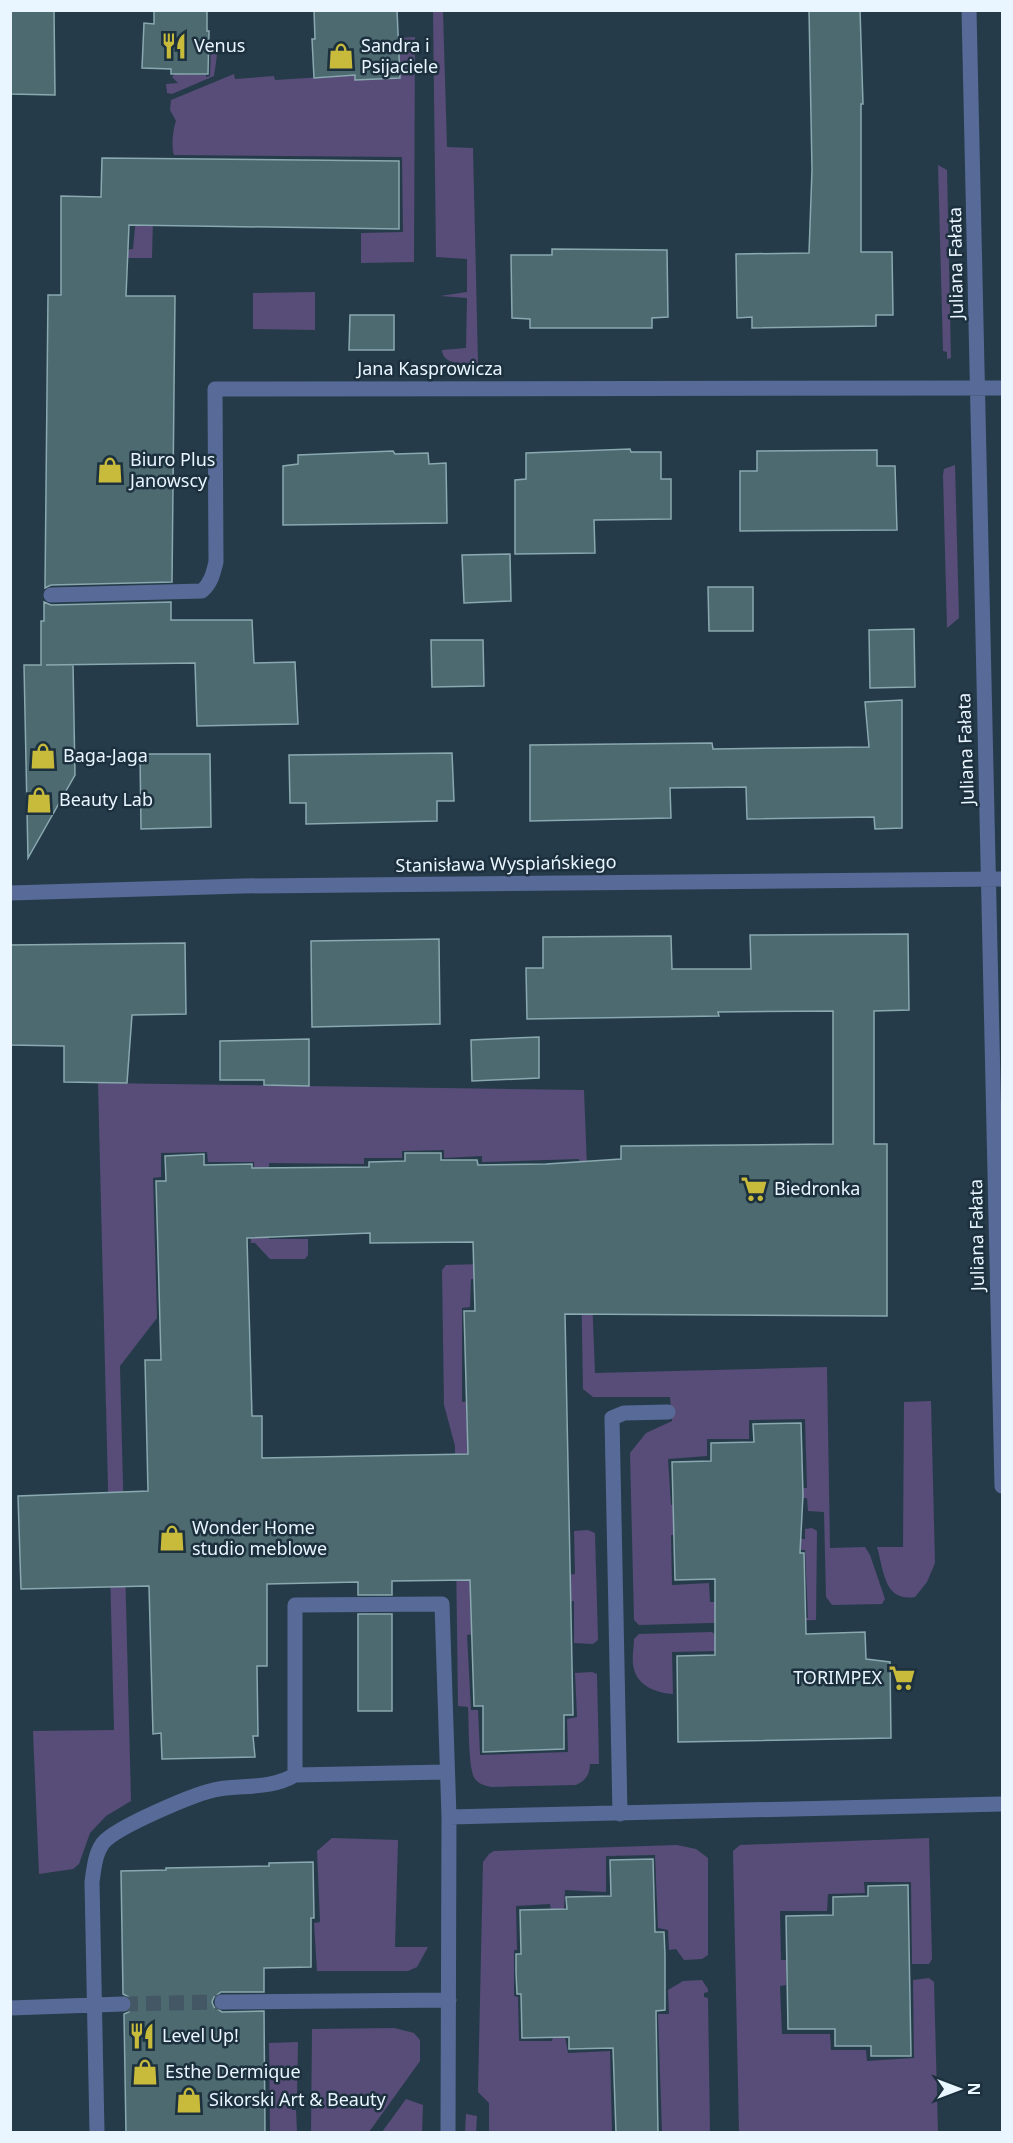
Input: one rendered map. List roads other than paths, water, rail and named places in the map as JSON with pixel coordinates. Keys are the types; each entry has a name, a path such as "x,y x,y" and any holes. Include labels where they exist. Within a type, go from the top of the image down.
{"street":[{"name":"Juliana Fałata","path":"969,10 977,388 996,879 1002,1486"},
{"name":"Jana Kasprowicza","path":"51,595 202,591 208,586 216,562 215,389 1002,388"},
{"name":"Stanisława Wyspiańskiego","path":"10,892 242,886 996,879"},
{"path":"620,1814 612,1418 624,1413 668,1412"},
{"path":"295,1775 296,1605 442,1604 448,1817 448,2133"},
{"path":"97,2133 92,1882 95,1860 104,1842 113,1834 136,1822 202,1794 220,1789 266,1785 295,1775 446,1772"},
{"path":"448,1817 1002,1804"},
{"path":"222,2002 448,2000"},
{"path":"10,2008 95,2007 123,2004"}],"tunnel":[{"path":"123,2004 222,2002"}],"place":[{"name":"Venus","path":"174,46"},
{"name":"Sandra i Psijaciele","path":"341,56"},
{"name":"Biuro Plus Janowscy","path":"110,470"},
{"name":"Baga-Jaga","path":"43,756"},
{"name":"Beauty Lab","path":"39,800"},
{"name":"Biedronka","path":"754,1189"},
{"name":"Wonder Home studio meblowe","path":"172,1538"},
{"name":"TORIMPEX","path":"902,1678"},
{"name":"Level Up!","path":"142,2036"},
{"name":"Esthe Dermique","path":"145,2072"},
{"name":"Sikorski Art & Beauty","path":"189,2100"}]}
